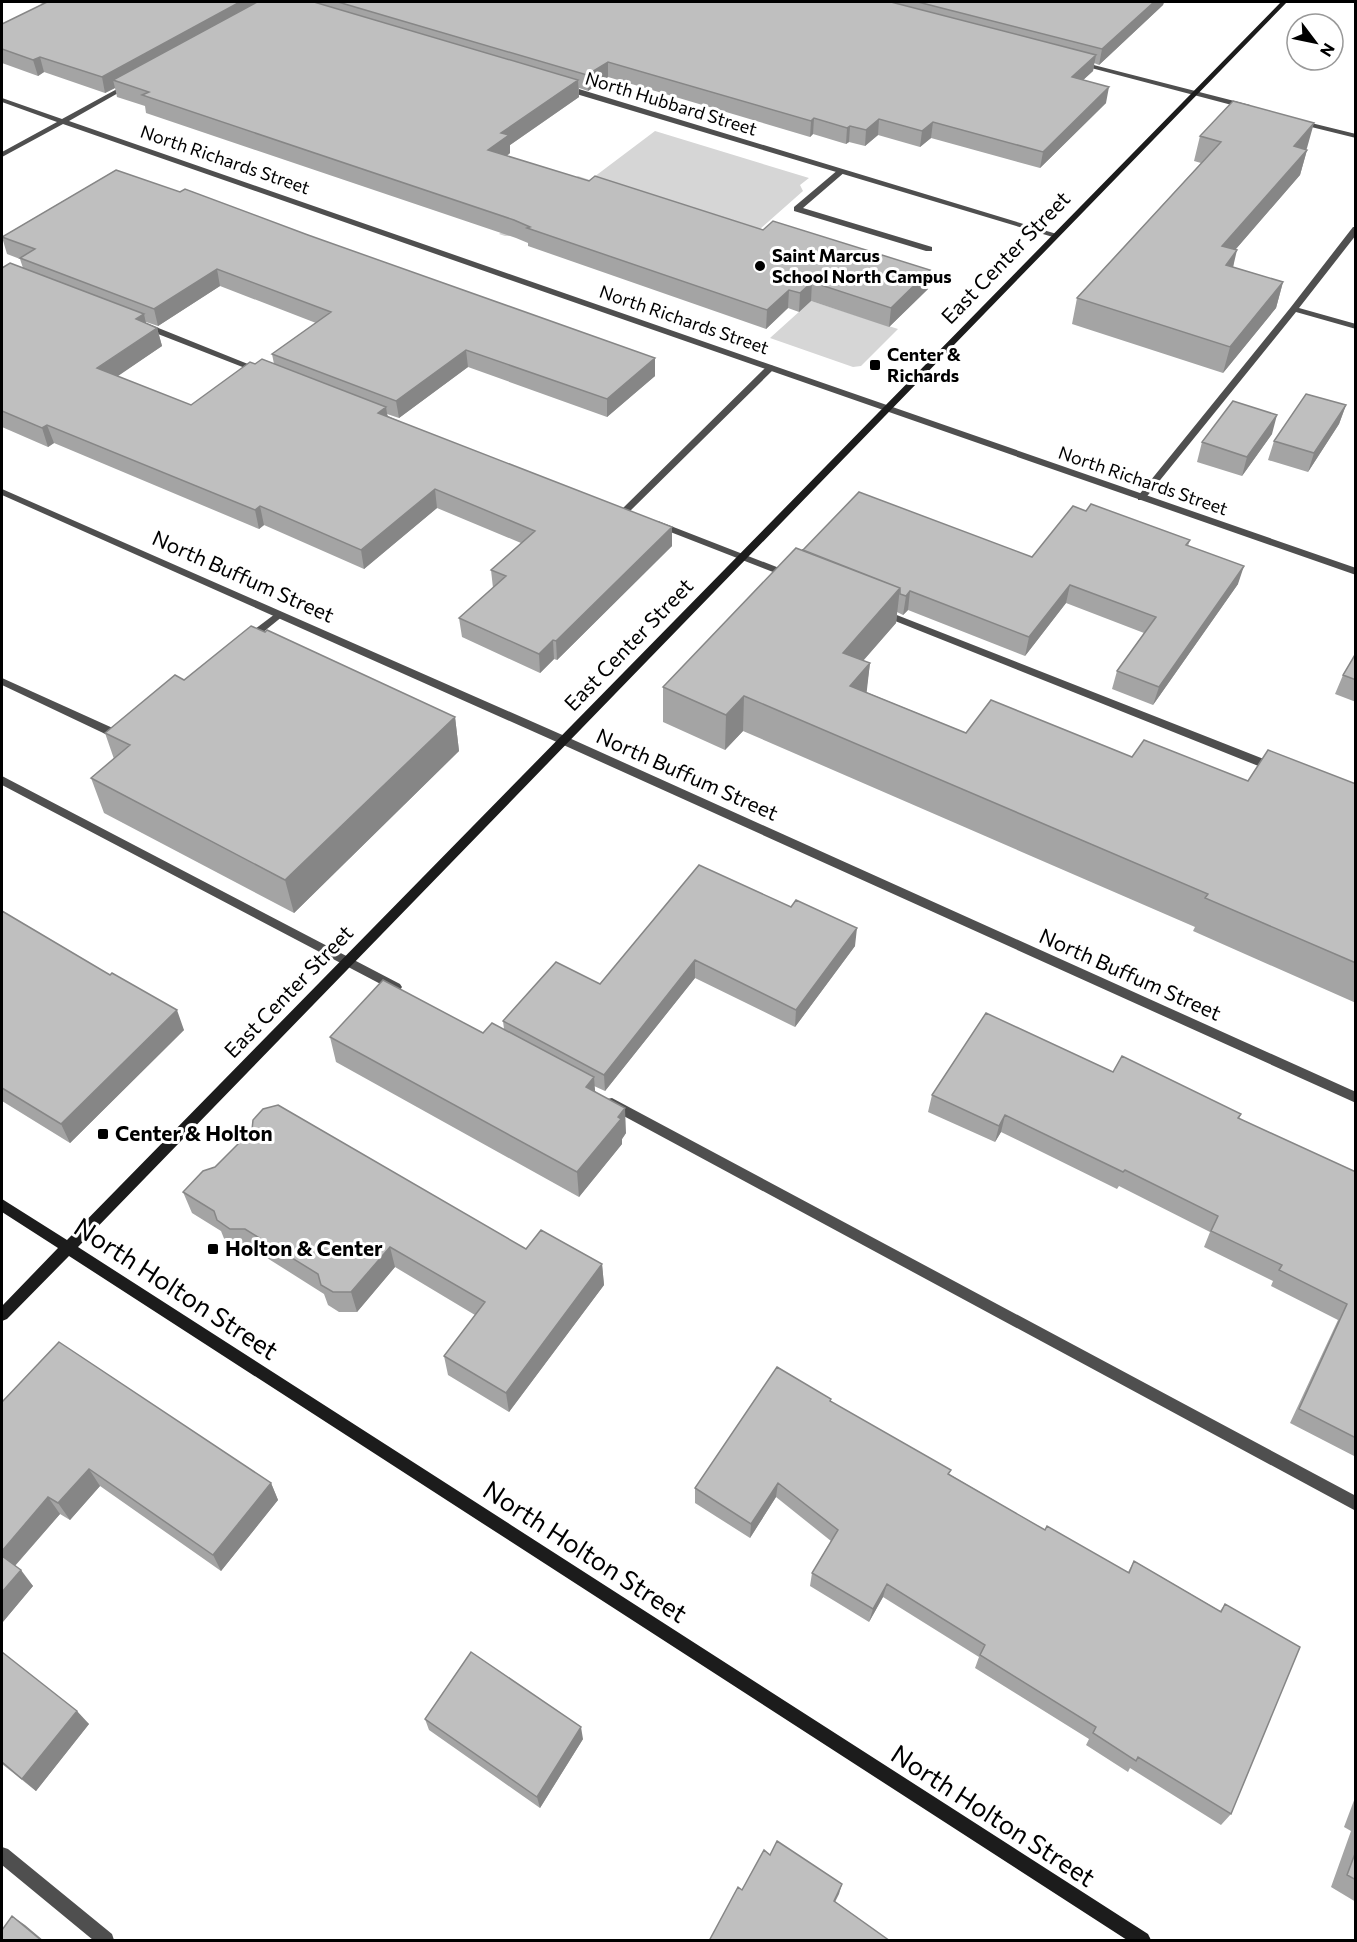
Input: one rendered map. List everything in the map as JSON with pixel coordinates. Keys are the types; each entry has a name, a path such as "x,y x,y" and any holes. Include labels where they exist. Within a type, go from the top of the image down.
{"street":[{"name":"East Center Street","path":"2,1315 1284,2"},
{"path":"1068,60 1259,111"},
{"path":"2,155 141,78"},
{"name":"North Hubbard Street","path":"558,86 1056,235"},
{"name":"North Richards Street","path":"2,100 1356,572"},
{"path":"1291,119 1356,136"},
{"path":"842,171 798,209 929,249"},
{"path":"1141,498 1356,229"},
{"path":"1294,309 1356,327"},
{"path":"135,322 268,374"},
{"path":"634,515 770,368"},
{"name":"North Buffum Street","path":"2,492 563,740 1356,1098"},
{"path":"613,507 803,581"},
{"path":"869,607 1289,774"},
{"path":"242,644 279,614"},
{"path":"2,681 126,739 135,732"},
{"path":"2,780 408,993"},
{"path":"597,1096 1356,1504"},
{"name":"North Holton Street","path":"2,1205 1142,1941"},
{"path":"2,1855 106,1941"}],"shaded area":[{"path":"655,131 809,178 800,185 803,191 752,236 505,236 499,234 578,176 590,180"},
{"path":"811,301 898,329 861,366 853,367 770,338"}],"building":[{"path":"47,2 240,2 102,77 40,57 33,60 2,49 2,24"},
{"path":"257,2 314,2 578,80 501,133 509,135 488,150 589,181 595,176 763,230 773,221 930,270 891,308 812,282 800,293 789,290 767,310 527,228 530,227 514,220 142,95 149,92 113,80"},
{"path":"338,2 891,2 1096,55 1072,77 1109,87 1043,152 933,122 922,131 879,119 866,130 850,126 847,128 814,118 811,121 608,62 587,75"},
{"path":"918,2 1154,2 1102,49"},
{"path":"1233,101 1314,123 1294,146 1307,150 1222,246 1237,250 1226,265 1283,282 1230,347 1077,298 1221,142 1200,136"},
{"path":"116,170 180,192 185,189 655,358 607,399 466,350 396,401 272,354 331,312 217,269 154,309 20,258 35,249 2,237"},
{"path":"10,263 144,314 136,319 157,328 97,368 191,405 250,362 255,364 262,359 386,407 378,413 672,527 556,641 553,640 539,654 459,618 506,576 491,570 535,531 435,489 361,550 260,506 255,510 47,425 42,428 2,411 2,268"},
{"path":"1306,394 1346,405 1314,453 1274,441"},
{"path":"1233,401 1277,415 1247,457 1202,442"},
{"path":"859,492 1032,557 1073,506 1086,511 1091,504 1190,540 1186,545 1244,566 1159,687 1117,671 1156,617 1070,585 1029,637 910,591 906,596 900,594 900,588 803,550"},
{"path":"796,548 900,588 843,653 870,663 850,686 966,733 991,700 1132,757 1144,740 1248,781 1268,750 1356,784 1356,963 1205,898 1208,894 744,696 726,715 663,687"},
{"path":"251,626 265,632 267,630 455,717 285,880 91,778 130,745 105,733 175,675 184,680"},
{"path":"1356,653 1356,680 1343,675"},
{"path":"699,865 791,907 796,900 857,928 796,1010 695,960 604,1075 503,1021 556,962 600,984"},
{"path":"2,911 110,975 112,973 177,1010 61,1124 2,1088"},
{"path":"383,980 483,1033 492,1023 594,1077 586,1087 625,1108 618,1117 621,1119 577,1172 330,1037"},
{"path":"986,1013 1113,1072 1122,1056 1241,1114 1238,1118 1356,1172 1356,1438 1299,1409 1347,1304 1279,1270 1282,1265 1211,1231 1218,1216 1005,1115 999,1126 932,1095"},
{"path":"278,1105 526,1249 541,1230 602,1264 506,1393 444,1356 485,1302 390,1247 351,1292 333,1292 321,1285 318,1274 245,1229 230,1229 217,1220 214,1211 183,1192 203,1171 215,1167 252,1130 253,1120 263,1109"},
{"path":"59,1342 271,1483 213,1555 89,1469 58,1503 48,1497 2,1551 2,1402"},
{"path":"777,1367 831,1399 830,1401 951,1470 948,1474 1045,1530 1047,1526 1129,1573 1134,1561 1221,1612 1225,1604 1300,1647 1231,1814 1138,1757 1136,1761 1093,1733 1096,1727 980,1655 985,1645 887,1584 873,1609 812,1573 838,1530 778,1483 751,1524 695,1488"},
{"path":"2,1556 21,1570 2,1592"},
{"path":"2,1652 77,1711 22,1779 2,1762"},
{"path":"471,1652 581,1727 537,1797 425,1719"},
{"path":"777,1841 842,1884 834,1901 890,1941 709,1941 738,1887 742,1890 764,1850 770,1855"},
{"path":"1356,1851 1356,1880 1347,1875"},
{"path":"12,1916 42,1941 2,1941 2,1930"}],"place":[{"name":"Saint Marcus School North Campus","path":"760,266"},
{"name":"Center & Richards","path":"875,365"},
{"name":"Center & Holton","path":"103,1134"},
{"name":"Holton & Center","path":"213,1249"}]}
